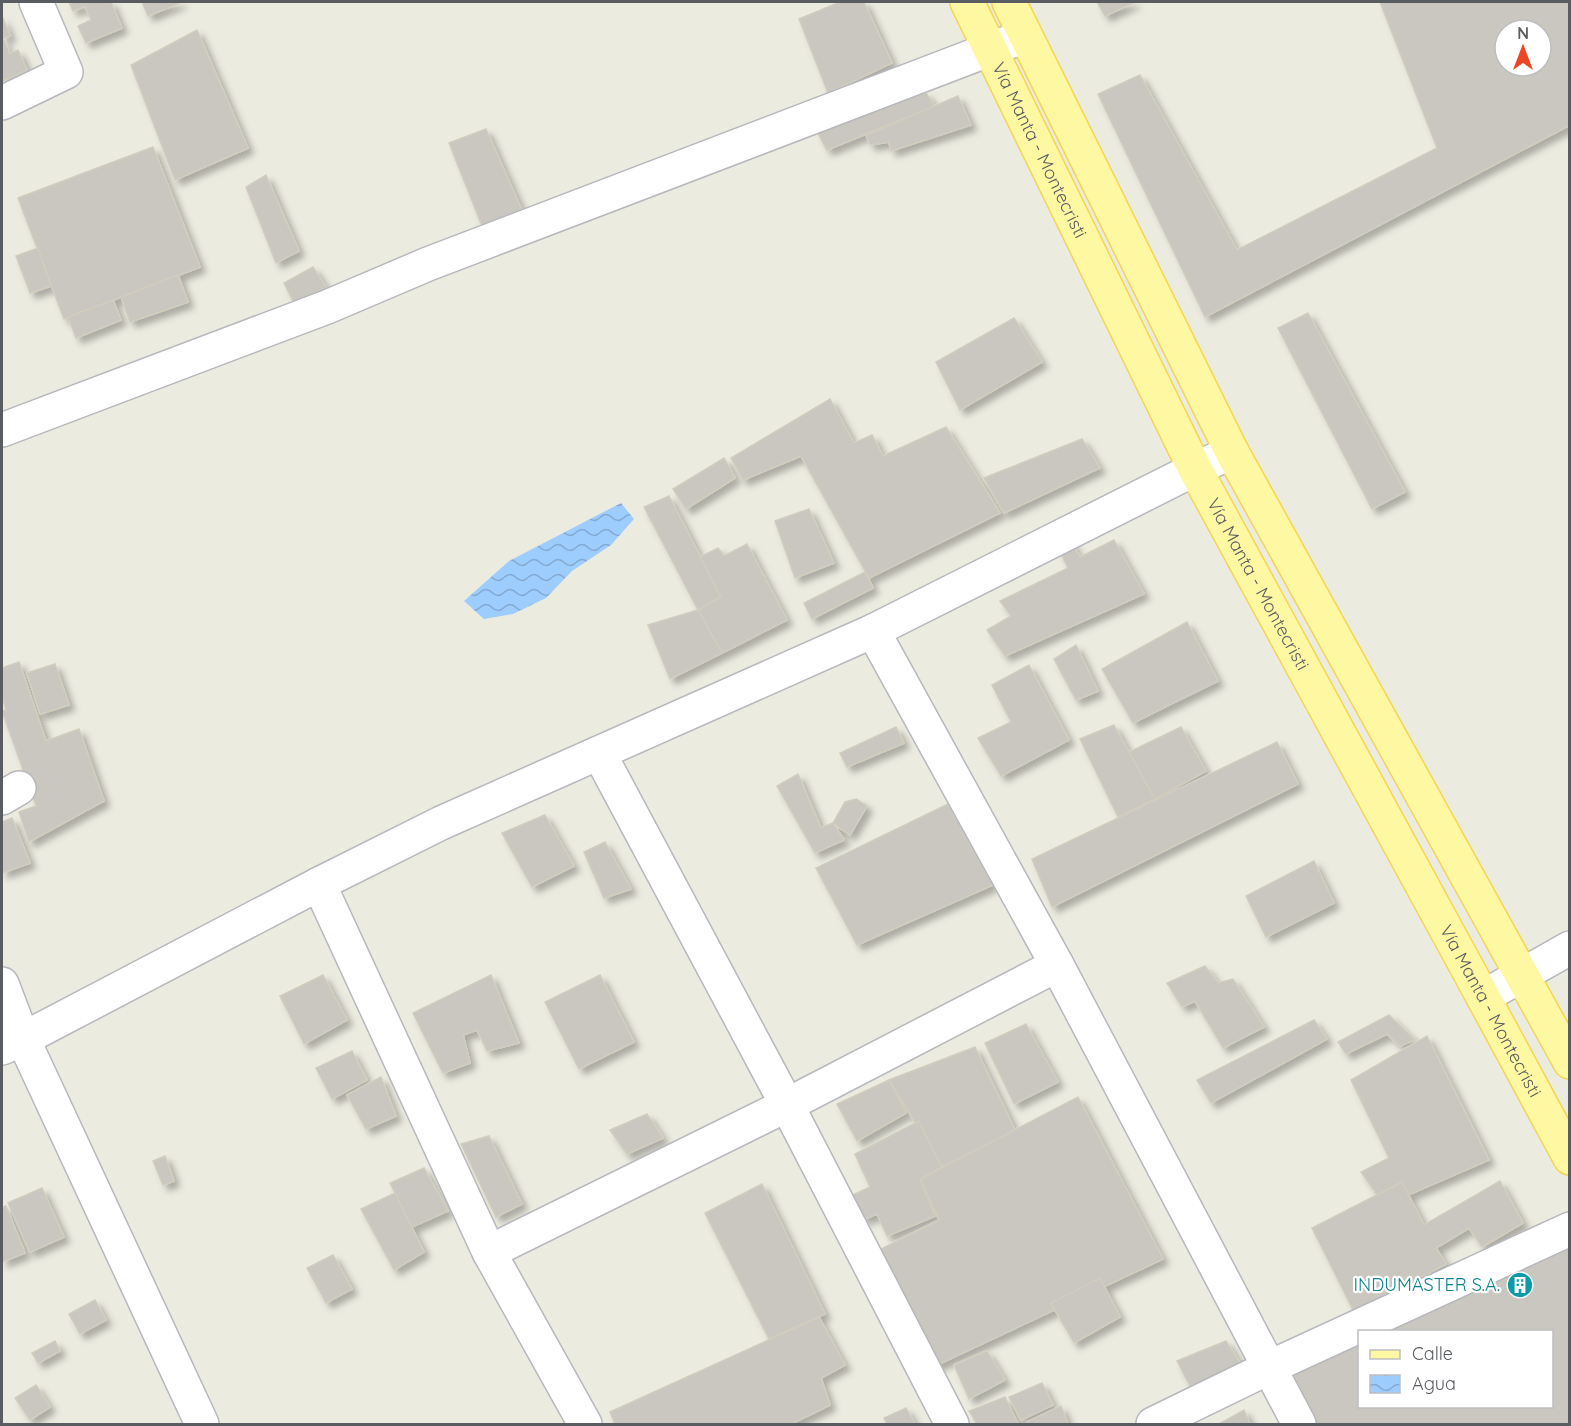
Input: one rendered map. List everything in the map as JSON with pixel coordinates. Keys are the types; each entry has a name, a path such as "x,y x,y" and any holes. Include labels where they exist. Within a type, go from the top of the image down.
{"main road":[{"name":"Vía Manta - Montecristi","path":"967,2 1195,469 1569,1158"},
{"path":"1009,2 1232,452 1569,1062"}],"street":[{"path":"2,103 66,72 36,2"},
{"path":"2,430 316,311 428,264 1025,36"},
{"path":"12,1044 441,823 873,631 1232,452"},
{"path":"873,631 1057,964 1299,1425"},
{"path":"599,753 787,1105 952,1425"},
{"path":"319,884 489,1252 585,1425"},
{"path":"1483,997 1569,948"},
{"path":"489,1252 787,1105 1057,964"},
{"path":"2,984 12,1044 202,1425"},
{"path":"1153,1425 1269,1368 1569,1228"}],"water":[{"path":"621,503 634,519 611,545 572,571 546,598 513,614 484,619 464,601 509,561"}],"building":[{"path":"69,2 111,2 122,28 86,43 78,26 91,20 85,6 73,11"},
{"path":"142,2 182,2 148,16"},
{"path":"840,2 864,2 892,63 828,93 799,19"},
{"path":"1097,2 1135,2 1105,16"},
{"path":"1380,2 1570,2 1570,125 1205,317 1098,94 1140,75 1237,250 1437,148"},
{"path":"2,18 10,36 3,38 10,54 18,50 27,70 2,81"},
{"path":"197,30 248,148 175,180 131,65"},
{"path":"926,93 935,106 827,150 817,132"},
{"path":"958,96 971,125 891,151 889,142 870,145 866,135"},
{"path":"486,129 524,215 484,231 449,143"},
{"path":"153,147 200,267 64,319 18,198"},
{"path":"266,175 299,251 276,263 246,187"},
{"path":"38,248 51,286 30,293 16,256"},
{"path":"313,267 332,297 295,305 284,283"},
{"path":"178,275 188,302 130,322 121,297"},
{"path":"113,300 121,320 76,338 68,317"},
{"path":"1308,313 1405,492 1372,509 1278,328"},
{"path":"1014,318 1042,362 960,410 936,362"},
{"path":"830,399 854,443 872,435 883,456 946,427 1000,513 869,578 801,456 743,480 731,458"},
{"path":"1082,439 1100,468 1004,513 984,478"},
{"path":"724,458 735,478 686,509 673,489"},
{"path":"669,496 721,597 698,610 644,507"},
{"path":"809,509 834,563 795,578 775,521"},
{"path":"1070,540 1080,557 1114,540 1144,594 1005,656 987,630 1011,616 1000,601 1068,568 1058,548"},
{"path":"747,544 787,620 722,653 698,610 721,597 700,557 718,548 724,556"},
{"path":"865,572 873,588 812,619 804,603"},
{"path":"698,610 722,653 670,679 648,625"},
{"path":"1187,622 1218,681 1133,723 1102,669"},
{"path":"1076,645 1098,691 1076,700 1054,659"},
{"path":"19,662 46,741 79,729 104,801 29,842 19,812 36,806 2,711 6,710 2,696 2,668"},
{"path":"55,664 69,705 40,714 27,673"},
{"path":"1029,665 1069,740 1001,776 978,738 1011,722 992,685"},
{"path":"1114,725 1155,799 1118,817 1080,739"},
{"path":"896,727 904,743 847,767 840,753"},
{"path":"1181,727 1206,771 1155,799 1129,752"},
{"path":"1277,742 1298,784 1052,907 1032,859"},
{"path":"798,774 821,828 833,823 844,840 815,853 777,786"},
{"path":"856,799 867,806 850,835 833,823 845,802"},
{"path":"948,804 993,885 857,945 816,868"},
{"path":"545,815 574,866 532,887 502,833"},
{"path":"12,818 30,863 2,873 2,822"},
{"path":"605,842 631,889 604,898 584,852"},
{"path":"1314,861 1334,903 1266,937 1246,896"},
{"path":"1205,966 1218,983 1233,979 1264,1027 1223,1048 1195,1001 1182,1007 1167,983"},
{"path":"323,975 347,1020 304,1044 280,996"},
{"path":"491,975 519,1043 487,1051 477,1030 463,1035 470,1063 443,1073 413,1013"},
{"path":"600,975 634,1042 579,1069 545,1002"},
{"path":"1389,1015 1415,1040 1400,1046 1387,1034 1346,1054 1338,1042"},
{"path":"1314,1020 1327,1039 1211,1103 1197,1080"},
{"path":"1026,1024 1058,1082 1014,1104 985,1043"},
{"path":"1427,1036 1489,1160 1408,1195 1402,1182 1377,1195 1361,1172 1389,1158 1351,1080"},
{"path":"975,1047 1015,1130 942,1167 889,1080"},
{"path":"352,1051 367,1080 332,1099 316,1068"},
{"path":"381,1077 396,1116 366,1129 347,1095"},
{"path":"889,1080 906,1113 857,1141 837,1104"},
{"path":"1078,1097 1163,1259 935,1366 879,1250 939,1220 920,1179"},
{"path":"647,1114 663,1138 627,1154 610,1130"},
{"path":"919,1121 942,1167 920,1179 935,1216 887,1236 877,1214 863,1220 853,1195 870,1187 855,1154"},
{"path":"489,1136 522,1204 496,1217 461,1144"},
{"path":"165,1156 174,1181 163,1185 153,1161"},
{"path":"424,1168 448,1211 412,1227 390,1183"},
{"path":"1500,1181 1523,1223 1482,1247 1469,1228 1436,1248 1446,1264 1354,1312 1312,1228 1402,1182 1424,1225"},
{"path":"762,1184 825,1314 769,1339 705,1213"},
{"path":"42,1188 64,1237 30,1252 8,1203"},
{"path":"395,1193 424,1252 394,1270 361,1209"},
{"path":"6,1206 25,1253 2,1262 2,1207"},
{"name":"INDUMASTER S.A.","path":"1570,1239 1570,1424 1309,1424 1282,1376 1358,1340 1358,1408 1553,1408 1553,1330 1379,1330"},
{"path":"333,1255 352,1289 326,1303 307,1268"},
{"path":"1100,1278 1120,1317 1074,1343 1051,1303"},
{"path":"95,1300 106,1320 80,1334 69,1314"},
{"path":"819,1317 845,1365 821,1378 830,1405 791,1424 615,1424 610,1412"},
{"path":"55,1341 60,1351 38,1363 32,1353"},
{"path":"1226,1341 1241,1365 1191,1388 1177,1361"},
{"path":"987,1351 1005,1380 969,1399 954,1365"},
{"path":"1042,1383 1053,1405 1021,1420 1009,1397"},
{"path":"36,1385 50,1407 30,1420 15,1398"},
{"path":"1005,1397 1018,1424 977,1424 969,1411"},
{"path":"1061,1406 1068,1424 1028,1424 1027,1422"},
{"path":"906,1408 915,1424 887,1424 884,1418"},
{"path":"1244,1410 1250,1424 1219,1424"}],"place":[{"name":"INDUMASTER S.A.","path":"1520,1285"}]}
